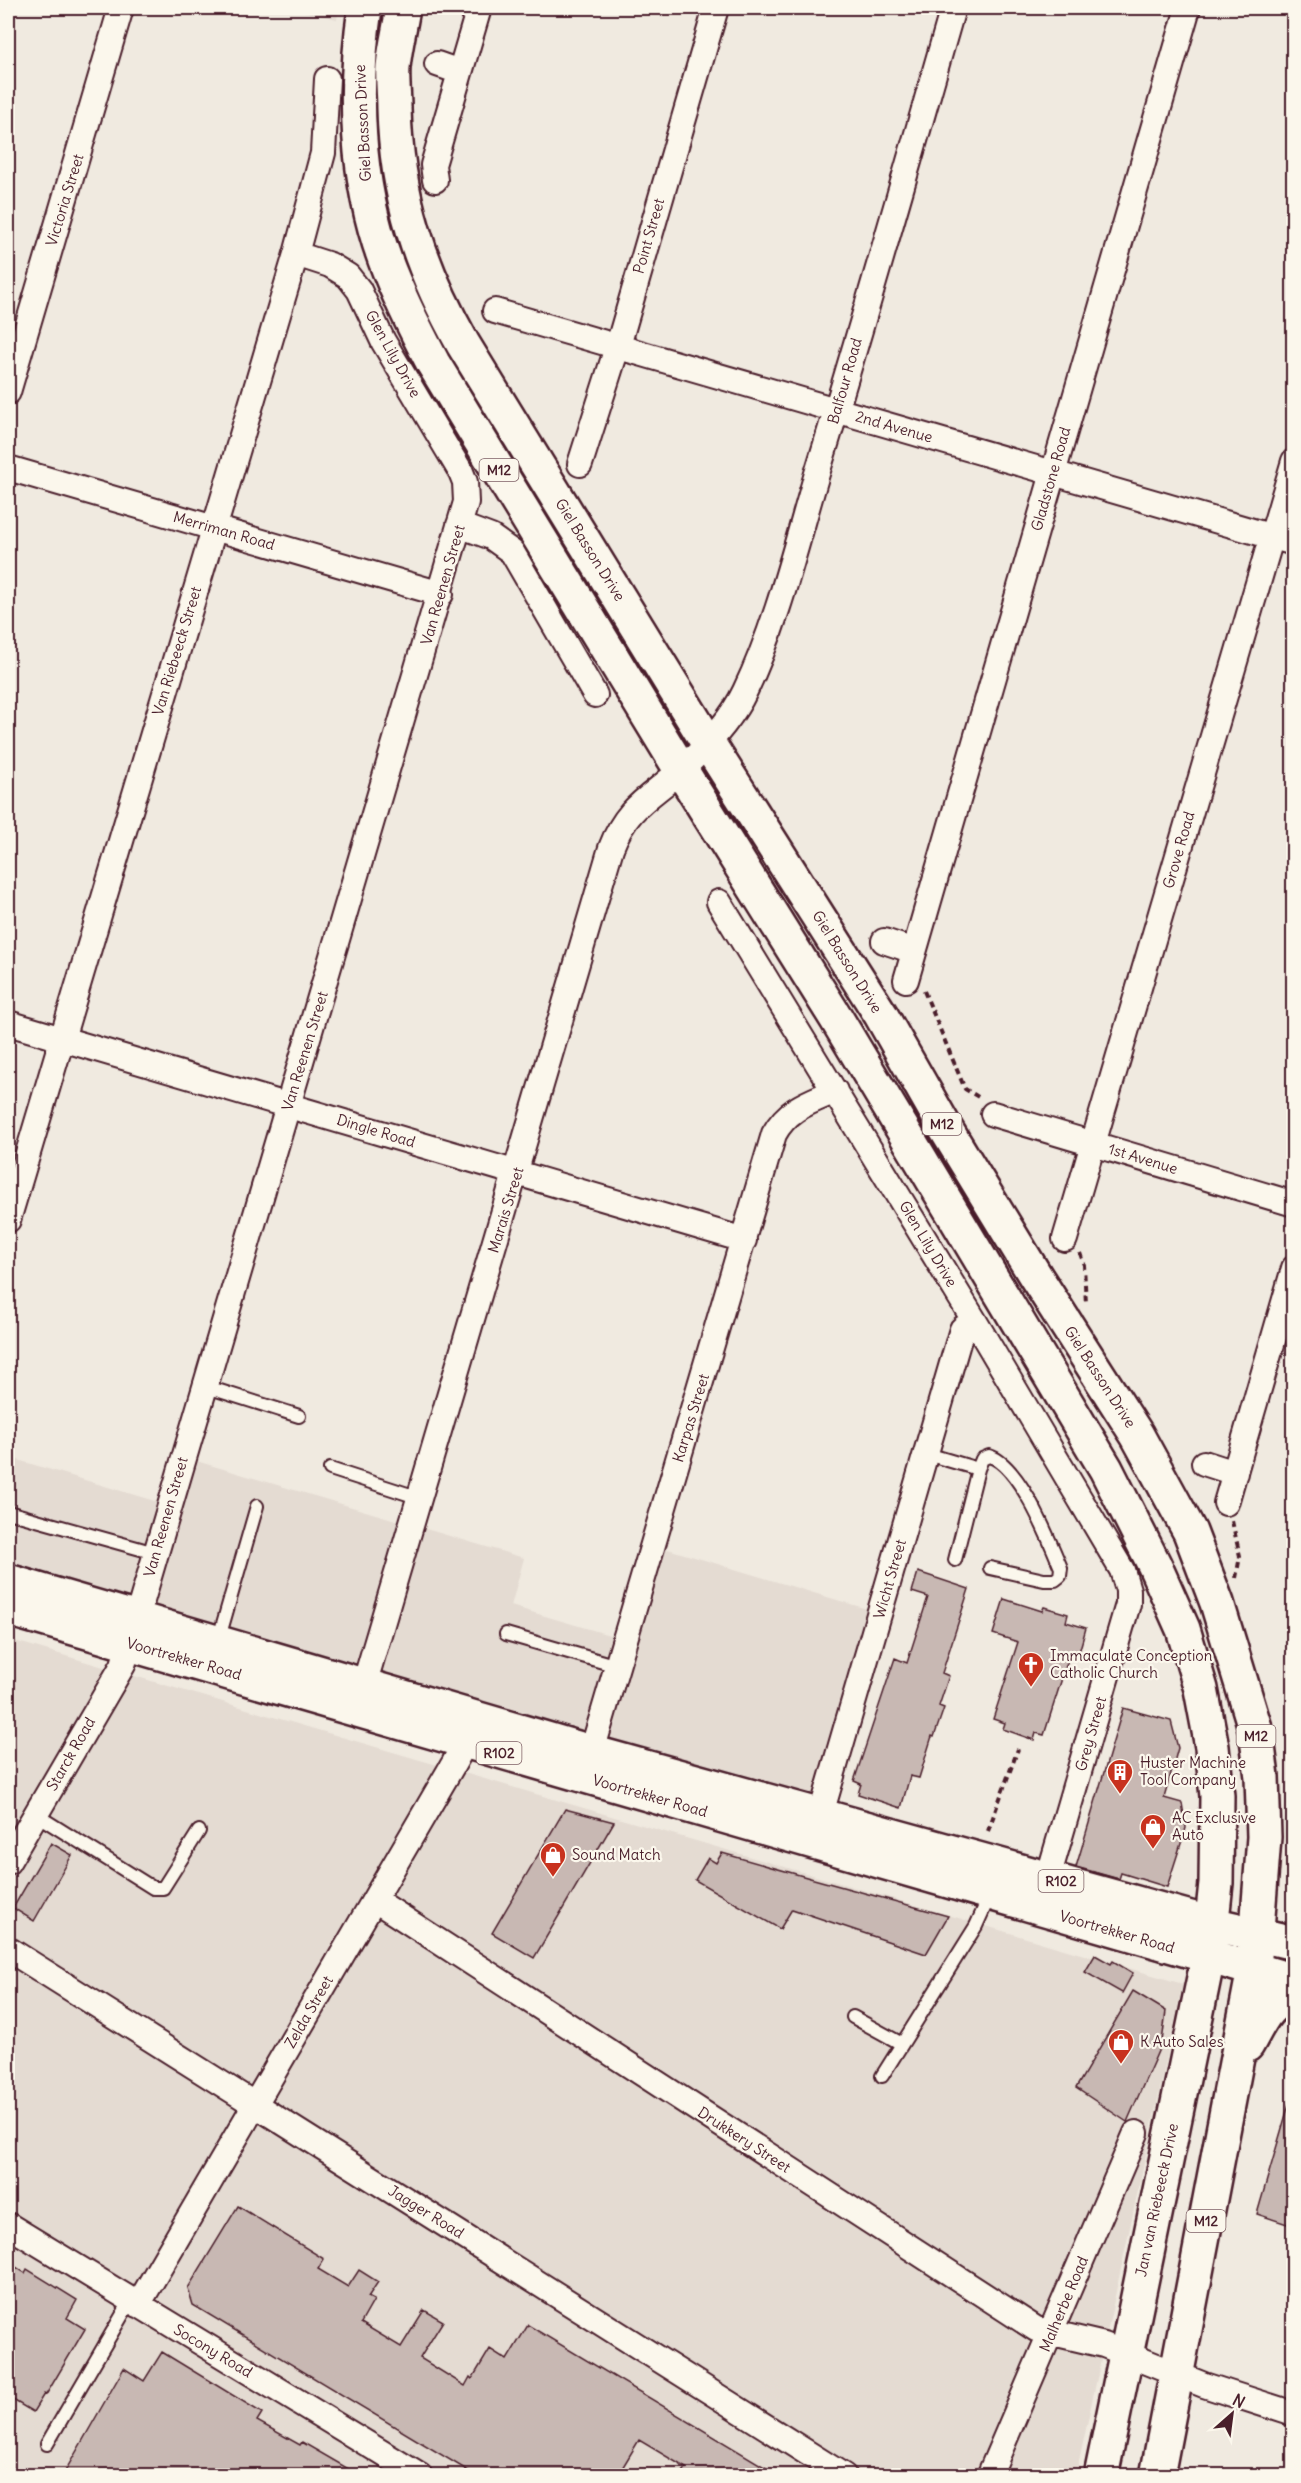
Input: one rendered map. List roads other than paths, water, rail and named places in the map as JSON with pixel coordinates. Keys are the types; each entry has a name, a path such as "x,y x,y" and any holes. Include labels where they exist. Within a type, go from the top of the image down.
{"main road":[{"name":"Giel Basson Drive","path":"365,8 358,71 362,151 370,206 384,258 397,291 433,363 681,770 836,1018 1106,1470 1164,1585 1183,1629 1201,1689 1212,1747 1217,1796 1216,1883 1212,1924"},
{"name":"Giel Basson Drive","path":"403,8 393,69 400,178 415,241 438,301 708,743 870,997 953,1141 1137,1435 1190,1532 1217,1603 1256,1731 1262,1777 1264,1837 1257,1934"},
{"name":"Voortrekker Road","path":"8,1581 132,1631 816,1829 1048,1878 1212,1924 1293,1943"},
{"name":"Voortrekker Road","path":"8,1609 132,1631 217,1642 360,1697"},
{"name":"Voortrekker Road","path":"816,1829 990,1895 1293,1981"},
{"name":"Jan van Riebeeck Drive","path":"1101,2475 1208,1958 1212,1924"},
{"name":"M12","path":"1157,2475 1254,1969 1257,1934"},
{"path":"1234,2067 1267,2010 1277,2002 1293,2000"}],"street":[{"name":"Victoria Street","path":"8,392 121,8"},
{"path":"435,180 433,165 449,68 479,8"},
{"name":"Point Street","path":"580,464 716,8"},
{"name":"Balfour Road","path":"708,743 731,715 745,692 766,641 953,8"},
{"name":"Gladstone Road","path":"914,982 914,951 1188,8"},
{"name":"Van Riebeeck Street","path":"8,1220 296,254 323,153 327,79"},
{"name":"Glen Lily Drive","path":"296,254 340,270 354,283 383,341 465,482"},
{"name":"2nd Avenue","path":"495,311 1282,540"},
{"name":"Grove Road","path":"1071,1241 1094,1144 1282,540 1293,461"},
{"name":"Merriman Road","path":"8,468 441,594"},
{"name":"Van Reenen Street","path":"132,1631 441,594 466,502 465,482"},
{"path":"459,525 491,537 512,552 595,695"},
{"name":"Marais Street","path":"360,1697 616,835 632,809 681,770 708,743"},
{"name":"Glen Lily Drive","path":"719,902 974,1320 1122,1570 1128,1590"},
{"path":"884,941 914,951"},
{"name":"Dingle Road","path":"8,1023 744,1240"},
{"name":"Karpas Street","path":"588,1764 774,1134 782,1119 792,1111 835,1091"},
{"name":"1st Avenue","path":"991,1108 1094,1144 1293,1203"},
{"path":"1230,1508 1235,1473 1293,1268"},
{"name":"Wicht Street","path":"816,1829 962,1329 974,1320"},
{"path":"1204,1463 1235,1473"},
{"name":"Grey Street","path":"1048,1878 1128,1604 1128,1590"},
{"name":"Starck Road","path":"8,1862 123,1665 132,1631"},
{"name":"Zelda Street","path":"135,2303 375,1900 470,1730"},
{"name":"Drukkery Street","path":"375,1900 1036,2329 1104,2345 1177,2374 1293,2414"},
{"name":"Jagger Road","path":"8,1949 844,2475"},
{"name":"Malherbe Road","path":"989,2475 1052,2333 1136,2133"},
{"name":"Socony Road","path":"8,2225 420,2475"}],"lane":[{"path":"204,1386 299,1416"},
{"path":"927,1454 978,1469"},
{"path":"955,1560 978,1469 982,1460 988,1456 1005,1464 1014,1476 1040,1521 1061,1568 1060,1576 1055,1580 990,1568"},
{"path":"330,1469 420,1498"},
{"path":"217,1642 257,1506"},
{"path":"8,1512 155,1553"},
{"path":"506,1634 617,1666"},
{"path":"35,1814 153,1888 163,1888 199,1831"},
{"path":"882,2076 976,1926 990,1895"},
{"path":"853,2017 902,2044"},
{"path":"47,2444 135,2303"}],"place":[{"name":"Immaculate Conception Catholic Church","path":"1031,1688"},
{"name":"Huster Machine Tool Company","path":"1120,1795"},
{"name":"AC Exclusive Auto","path":"1153,1850"},
{"name":"Sound Match","path":"553,1878"},
{"name":"K Auto Sales","path":"1121,2065"}]}
